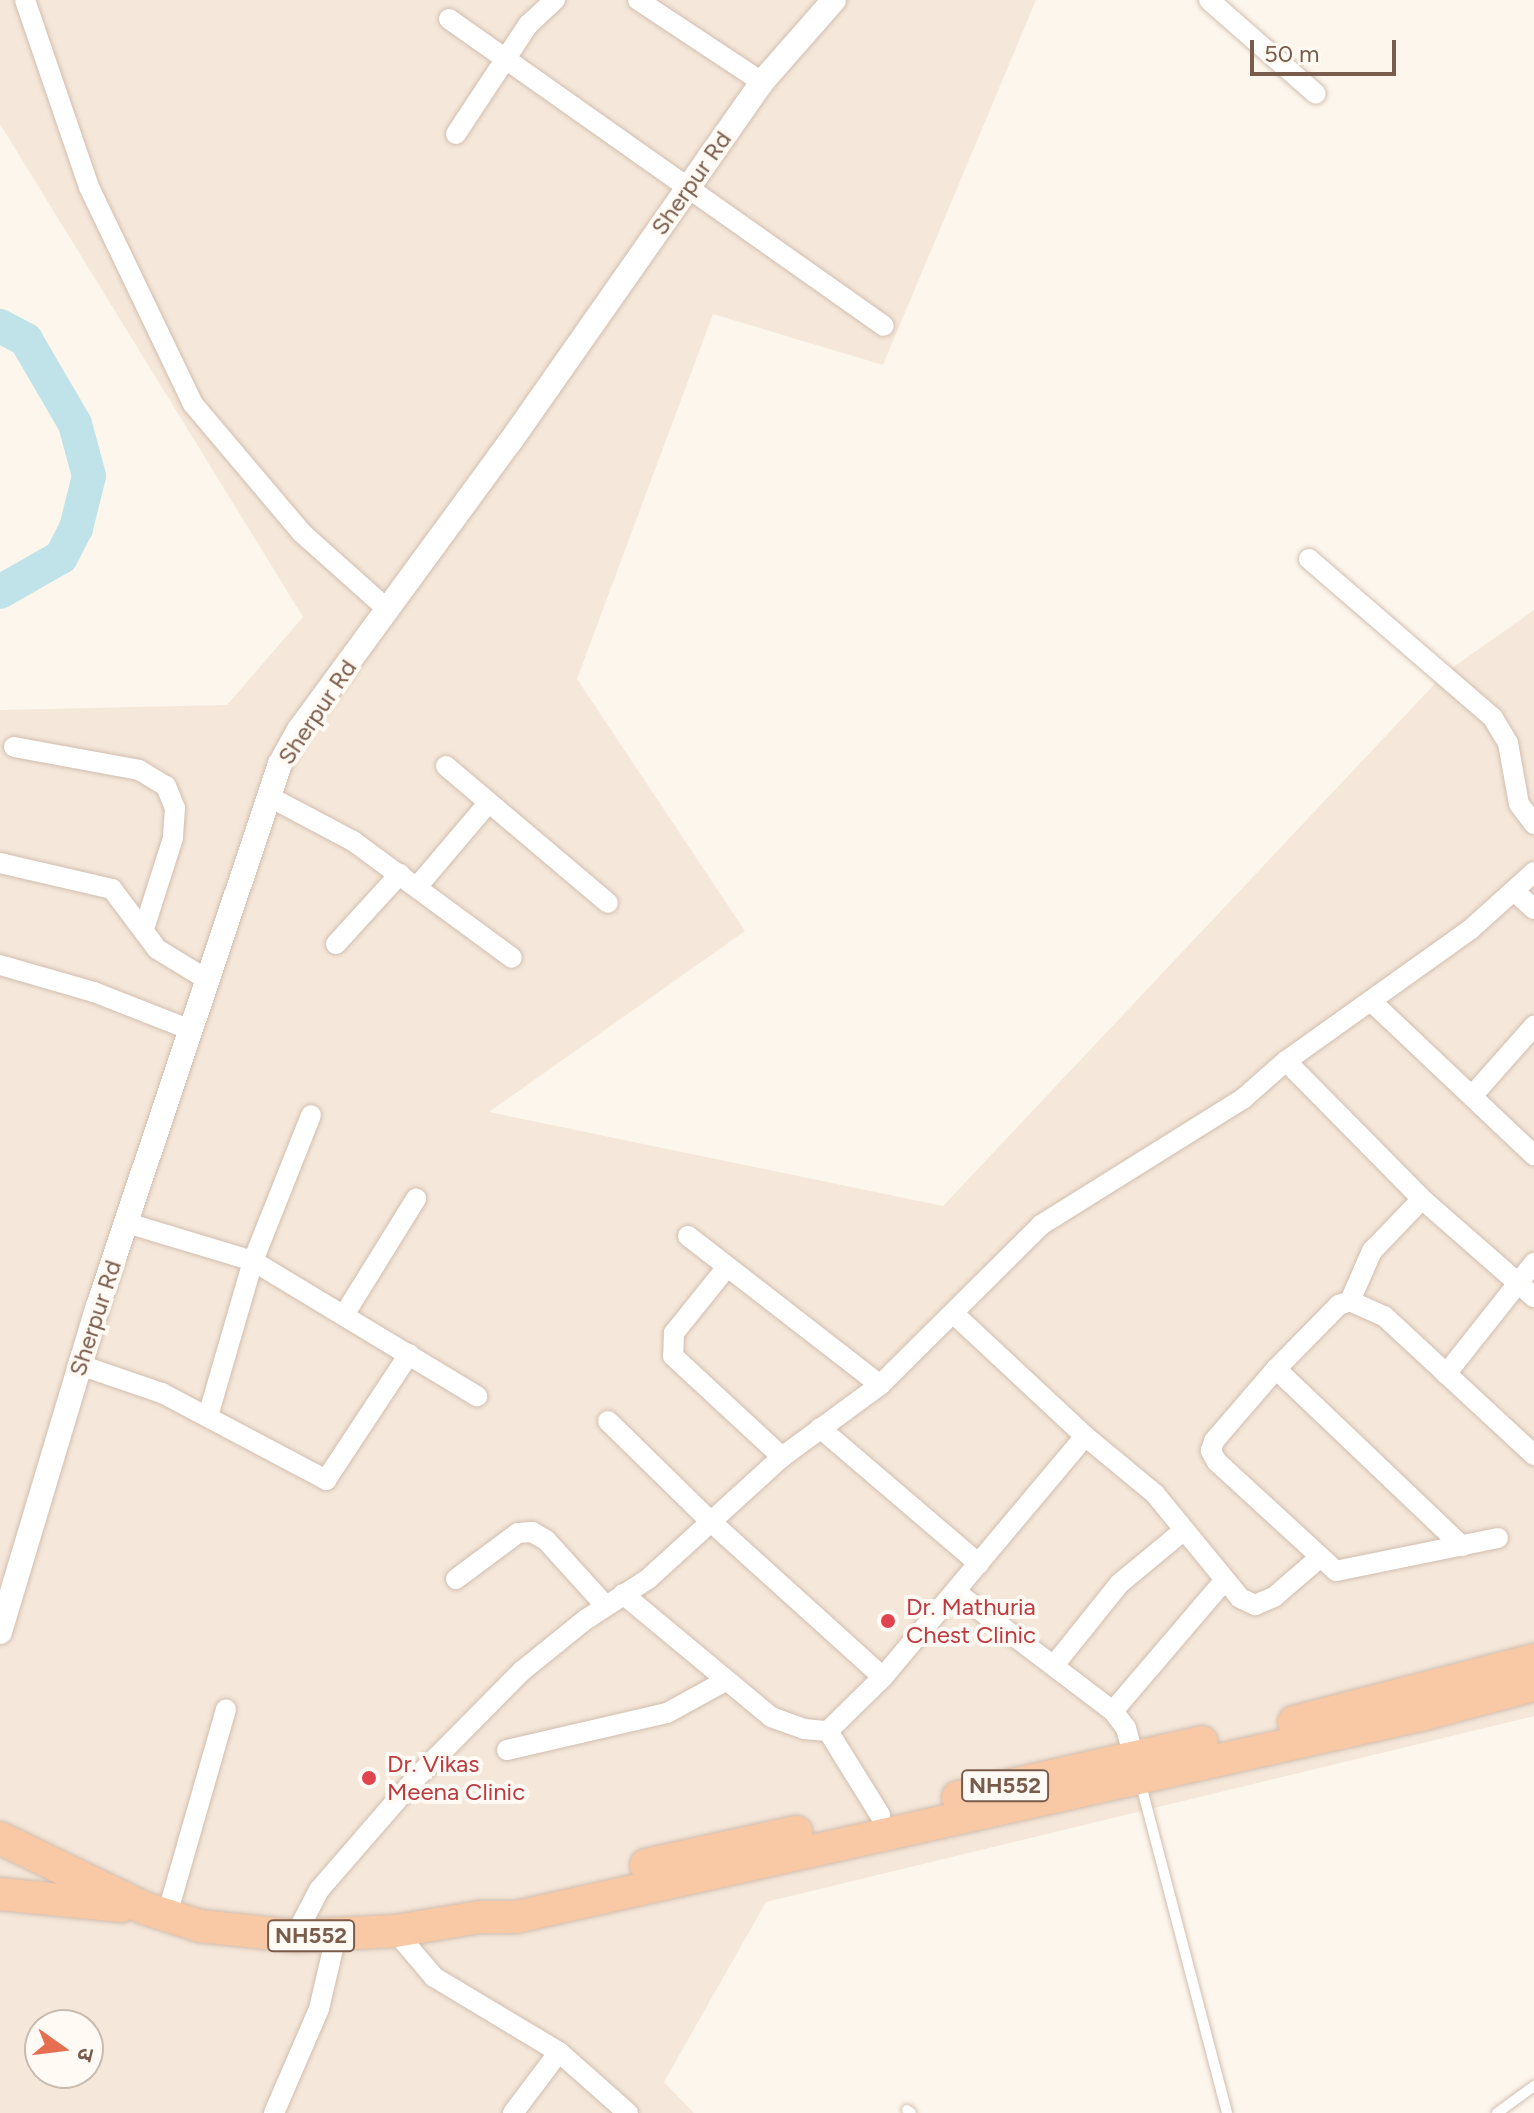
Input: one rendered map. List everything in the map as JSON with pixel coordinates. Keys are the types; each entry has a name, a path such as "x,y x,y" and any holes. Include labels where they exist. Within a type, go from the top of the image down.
{"highway":[{"name":"NH552","path":"0,1894 156,1912 244,1934 336,1936 395,1931 480,1917 516,1917 1137,1768 1534,1660"},
{"name":"NH552","path":"480,1917 513,1896 880,1815 1137,1768 1534,1685"},
{"name":"NH552","path":"0,1838 156,1912"}],"street":[{"path":"25,0 89,187 193,404 302,533 387,609"},
{"path":"456,134 505,57 555,0"},
{"path":"638,0 762,82"},
{"name":"Sherpur Rd","path":"0,1632 80,1365 268,796 299,730 762,82 834,0"},
{"path":"1209,0 1316,94"},
{"path":"449,19 884,326"},
{"path":"1309,559 1493,718 1508,743 1519,804 1534,824"},
{"path":"14,747 139,770 166,786 175,808 173,838 144,929"},
{"path":"446,766 608,903"},
{"path":"268,796 353,841 512,958"},
{"path":"417,887 489,802"},
{"path":"0,863 112,889 173,963 208,980"},
{"path":"295,1936 319,1890 416,1778 522,1671 614,1600 648,1579 709,1520 782,1457 880,1385 1041,1225 1244,1098 1286,1061 1372,1002 1534,872"},
{"path":"336,944 400,874"},
{"path":"1514,891 1534,909"},
{"path":"0,965 94,992 191,1030"},
{"path":"1372,1002 1534,1155"},
{"path":"1472,1096 1534,1026"},
{"path":"1286,1061 1422,1199 1534,1297"},
{"path":"208,1416 253,1261 311,1115"},
{"path":"344,1315 416,1199"},
{"path":"1350,1301 1354,1283 1372,1251 1422,1199"},
{"path":"127,1223 253,1261 477,1396"},
{"path":"688,1236 880,1385"},
{"path":"1446,1374 1534,1263"},
{"path":"727,1267 674,1333 673,1356 782,1457"},
{"path":"1498,1538 1353,1571 1336,1571 1318,1559 1211,1451 1214,1441 1276,1369 1339,1305 1350,1301 1384,1316 1534,1455"},
{"path":"954,1314 1085,1436 1129,1468 1223,1582 1255,1605 1274,1597 1318,1559"},
{"path":"80,1365 162,1393 326,1480 409,1354"},
{"path":"1276,1369 1462,1546"},
{"path":"608,1421 709,1520 883,1677"},
{"path":"820,1428 979,1564"},
{"path":"828,1731 883,1677 1085,1436"},
{"path":"1055,1664 1119,1584 1183,1531"},
{"path":"456,1579 518,1533 532,1532 546,1540 614,1600 780,1721 828,1731 880,1815"},
{"path":"1113,1711 1223,1582"},
{"path":"956,1592 1055,1664 1113,1711 1126,1728 1137,1768"},
{"path":"507,1750 667,1713 727,1680"},
{"path":"156,1912 226,1709"},
{"path":"395,1931 434,1977 559,2052 626,2113"},
{"path":"274,2113 319,2009 336,1936"},
{"path":"513,2113 559,2052"}],"lane":[{"path":"1137,1768 1227,2113"},
{"path":"1497,2113 1534,2086"}],"shaded area":[{"path":"0,0 1036,0 883,365 713,314 577,679 745,931 489,1112 943,1206 1445,673 1534,610 1534,1716 766,1902 664,2082 694,2113 0,2113 0,710 227,705 303,617 0,124"}],"waterway":[{"path":"0,326 26,340 75,424 89,476 76,528 61,557 0,592"}],"place":[{"name":"Dr. Mathuria Chest Clinic","path":"888,1621"},
{"name":"Dr. Vikas Meena Clinic","path":"369,1778"}]}
